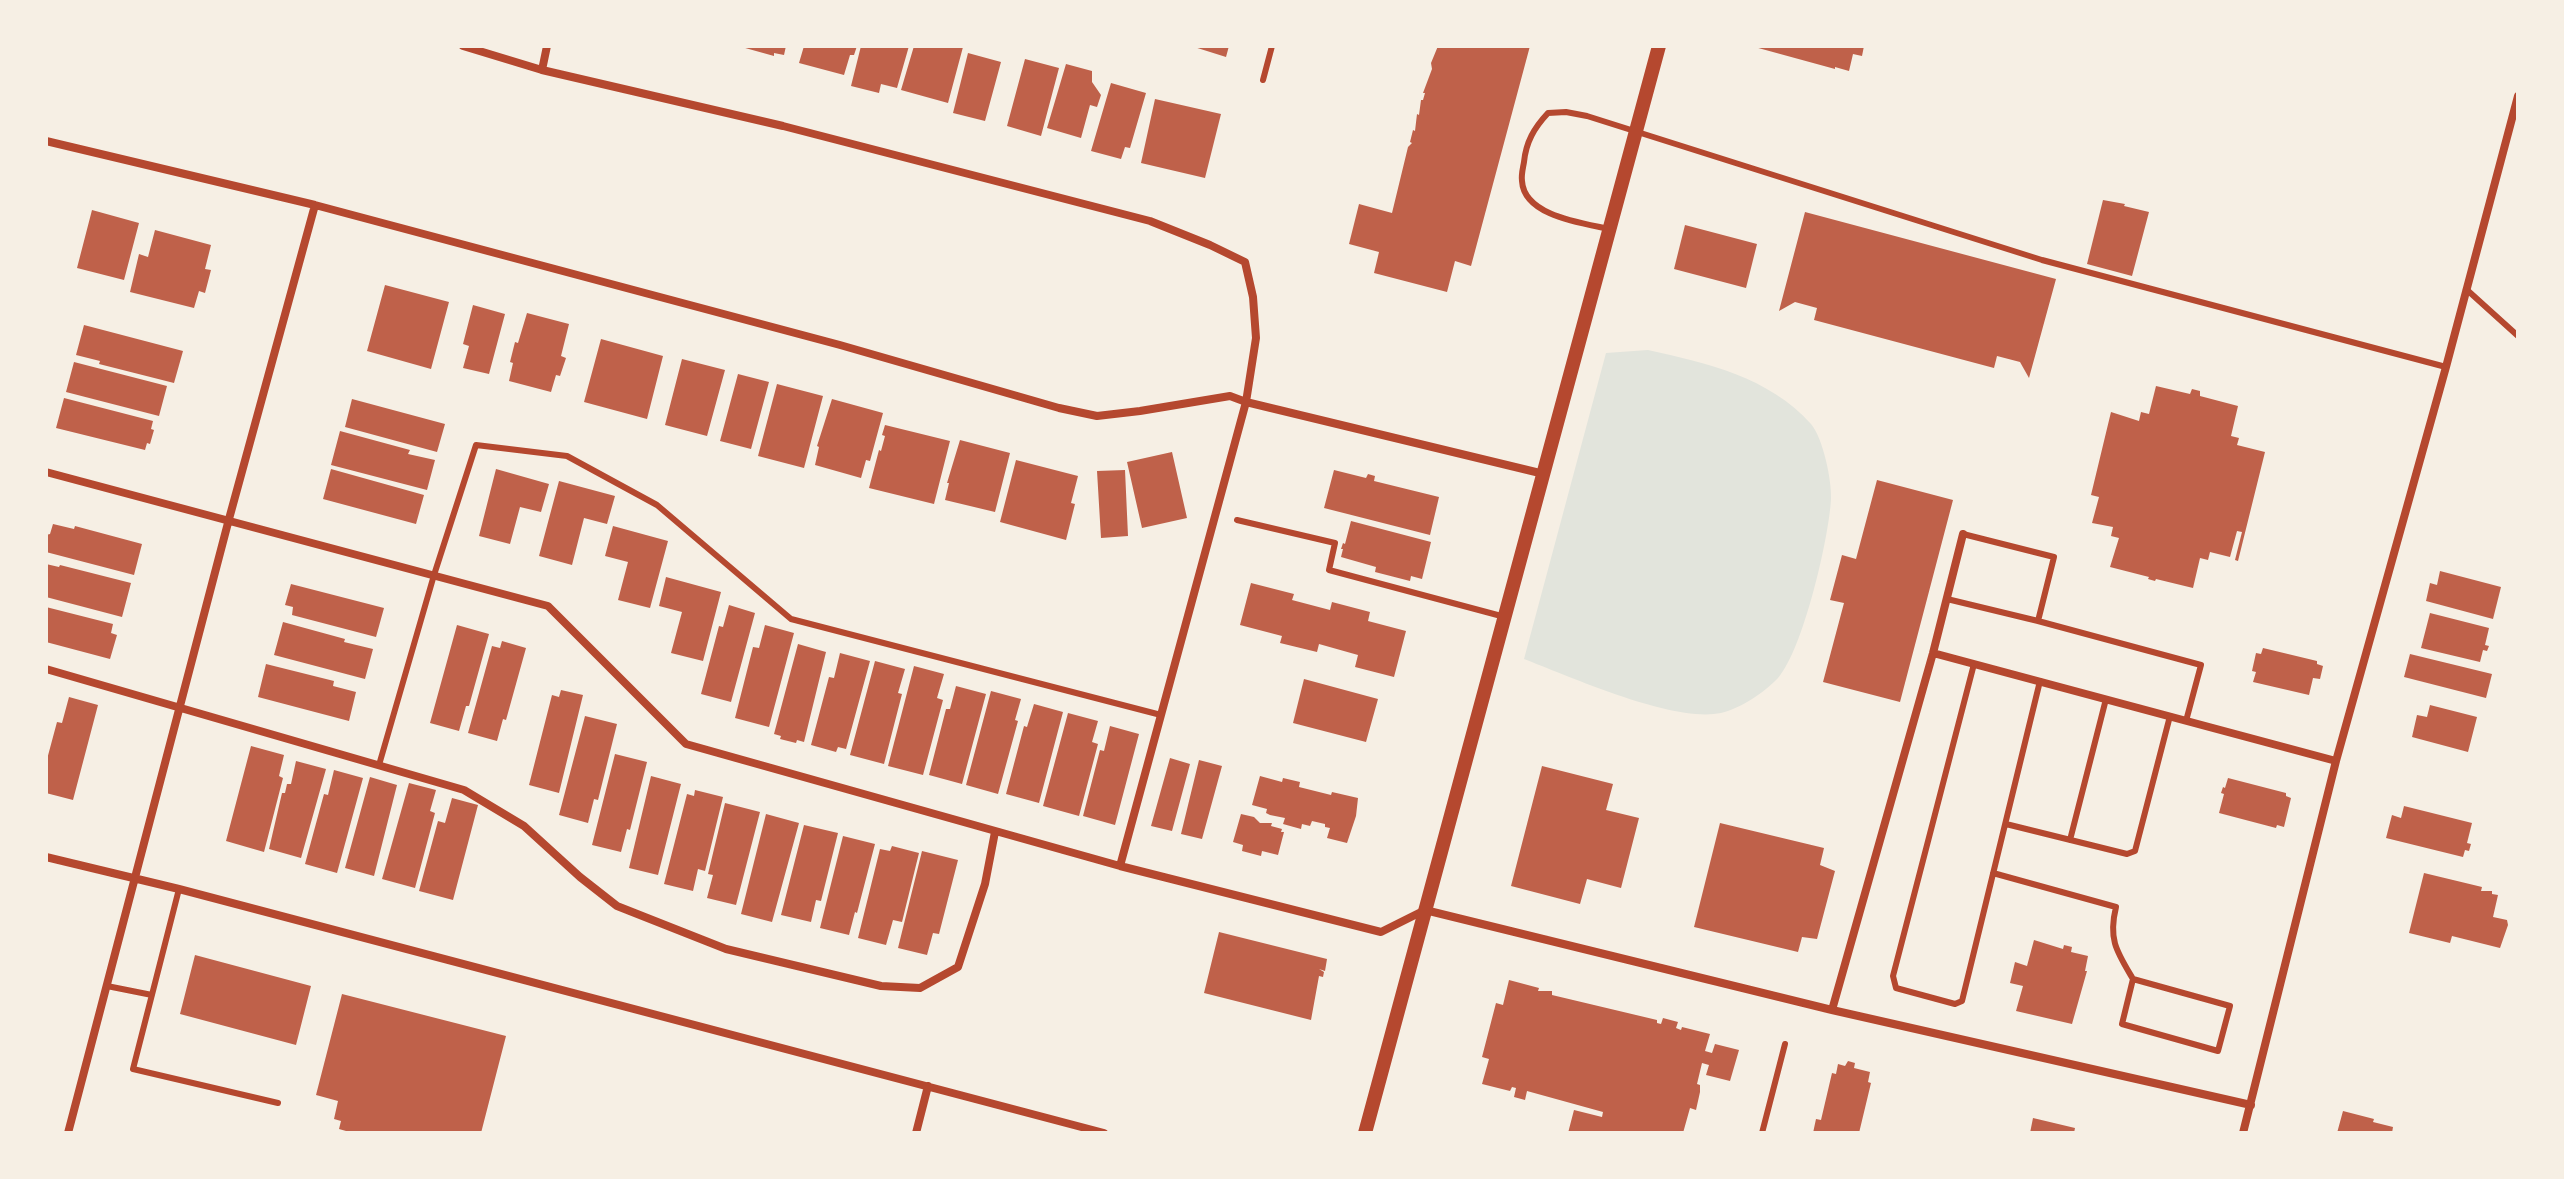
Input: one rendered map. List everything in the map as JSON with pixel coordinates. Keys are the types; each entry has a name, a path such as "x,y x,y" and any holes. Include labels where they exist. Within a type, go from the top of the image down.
{"street":[{"path":"463,46 542,70 783,126 1150,221 1245,262 1253,297 1256,338 1246,402 1120,866"},
{"path":"542,70 547,46"},
{"path":"1365,1133 1659,46"},
{"path":"2243,1133 2336,761 2518,96"},
{"path":"46,141 315,205 840,345 1059,408 1097,416 1230,396 1544,474"},
{"path":"68,1133 315,205"},
{"path":"46,472 548,606 686,744 1120,866 1381,932 1425,910 1832,1010 2251,1105"},
{"path":"1832,1010 1933,653 1963,534"},
{"path":"1933,653 2336,761"},
{"path":"46,669 464,790 524,826 617,906 726,949 881,986 920,988 958,967 985,884 995,832"},
{"path":"46,857 136,877 1104,1133"},
{"path":"916,1133 928,1086"}],"lane":[{"path":"1263,80 1272,46"},
{"path":"1609,229 1545,212 1529,200 1521,183 1526,148 1536,126 1548,113 1587,116 1637,130 2042,260 2446,367"},
{"path":"2466,289 2518,336"},
{"path":"379,765 434,575 476,445 567,456 657,505 791,619 1161,715"},
{"path":"1237,520 1335,543 1329,570 1505,617"},
{"path":"1963,534 2054,557 2038,621"},
{"path":"1947,599 2201,665 2186,721"},
{"path":"1974,664 1893,976 1896,988 1955,1004 1962,1001 2040,681"},
{"path":"2070,840 2106,699"},
{"path":"2006,824 2127,854 2135,851 2170,716"},
{"path":"1993,873 2116,907 2111,927 2117,953 2133,979 2230,1006 2218,1051 2122,1024 2133,979"},
{"path":"179,889 133,1069 278,1103"},
{"path":"107,986 152,995"},
{"path":"1762,1133 1785,1044"}],"shaded area":[{"path":"1648,350 1736,374 1776,394 1811,424 1823,449 1828,471 1831,491 1829,517 1813,593 1797,644 1772,684 1744,704 1721,713 1701,714 1650,705 1524,659 1606,353"}],"building":[{"path":"738,46 786,46 784,55 774,53 774,56"},
{"path":"804,46 857,46 854,55 850,55 844,75 799,63"},
{"path":"861,46 909,46 897,88 881,84 879,93 851,86"},
{"path":"914,46 963,47 948,103 901,90"},
{"path":"1191,46 1229,46 1226,57"},
{"path":"1438,46 1530,46 1471,266 1455,261 1447,292 1374,273 1379,252 1349,244 1359,204 1392,213"},
{"path":"1751,46 1864,46 1862,56 1853,54 1849,71"},
{"path":"968,53 1001,62 985,121 953,113"},
{"path":"1025,59 1059,68 1041,136 1007,126"},
{"path":"1066,64 1092,71 1092,82 1101,95 1097,107 1090,105 1081,138 1047,128"},
{"path":"1111,83 1146,93 1130,148 1125,147 1121,159 1091,151"},
{"path":"1155,99 1221,114 1205,178 1141,163"},
{"path":"2103,200 2149,212 2132,276 2087,264"},
{"path":"92,210 139,223 124,280 77,268"},
{"path":"1805,212 2056,279 2029,378 2020,362 1997,356 1994,368 1814,320 1817,308 1795,302 1779,311"},
{"path":"1685,225 1757,244 1746,288 1674,269"},
{"path":"155,230 211,245 205,269 211,270 205,293 199,291 194,308 130,292 139,254 148,257"},
{"path":"385,285 449,302 431,369 367,351"},
{"path":"473,305 505,314 489,374 463,368 469,346 463,344"},
{"path":"527,313 569,324 561,356 566,358 551,392 509,381 515,342 518,343"},
{"path":"84,325 183,351 174,383 76,355"},
{"path":"601,339 663,356 647,419 584,402"},
{"path":"682,359 725,370 707,436 665,425"},
{"path":"74,362 167,386 159,416 66,392"},
{"path":"738,374 769,382 751,449 720,441"},
{"path":"777,384 823,396 804,468 758,456"},
{"path":"2156,386 2190,394 2192,389 2200,391 2200,396 2238,406 2231,436 2239,438 2237,445 2265,452 2238,561 2235,560 2242,532 2237,531 2230,557 2210,552 2208,560 2200,558 2193,588 2155,581 2110,567 2119,538 2111,536 2113,527 2092,523 2099,497 2091,495 2111,412 2139,421 2141,412 2149,414"},
{"path":"64,398 153,421 150,444 147,443 145,450 56,428"},
{"path":"352,399 445,424 437,452 345,427"},
{"path":"832,399 883,413 870,461 866,460 861,478 815,465 817,446"},
{"path":"885,425 950,441 934,504 869,488 885,436 882,435"},
{"path":"340,431 435,460 427,490 331,465"},
{"path":"960,440 1010,453 995,512 945,500"},
{"path":"1172,452 1187,518 1142,528 1127,462"},
{"path":"1016,460 1078,476 1066,540 1000,522"},
{"path":"331,469 424,495 416,524 323,499"},
{"path":"496,469 549,484 541,512 520,507 510,544 479,536"},
{"path":"1125,470 1128,536 1101,538 1097,471"},
{"path":"1334,470 1366,478 1368,474 1375,476 1374,481 1439,497 1430,535 1324,508"},
{"path":"1877,480 1953,500 1900,702 1823,682 1844,603 1830,600 1842,555 1856,559"},
{"path":"559,481 615,496 607,524 584,518 572,565 539,556"},
{"path":"1351,521 1431,542 1422,579 1411,576 1410,581 1375,572 1376,567 1341,557"},
{"path":"53,524 74,529 75,526 142,544 134,575 46,552 46,535 50,534"},
{"path":"613,526 668,541 650,608 618,600 628,562 605,556"},
{"path":"46,564 131,583 122,617 46,597"},
{"path":"2440,571 2501,587 2493,619 2426,601 2430,583 2437,585"},
{"path":"666,577 721,592 703,661 671,653 682,612 659,606"},
{"path":"1251,583 1294,594 1292,600 1330,610 1332,602 1370,612 1368,621 1406,631 1394,677 1355,667 1358,655 1319,644 1317,652 1280,643 1282,636 1240,625"},
{"path":"291,584 384,608 376,637 292,615 293,607 285,605"},
{"path":"729,605 755,613 731,702 701,694 719,626 723,627"},
{"path":"46,607 113,624 111,633 117,635 110,659 46,642"},
{"path":"2430,613 2489,628 2485,645 2489,646 2487,651 2483,650 2480,662 2421,648"},
{"path":"283,622 373,649 365,679 274,655"},
{"path":"457,625 489,634 459,731 430,723"},
{"path":"765,625 794,633 769,727 735,718 753,647 759,648"},
{"path":"502,641 526,648 497,741 468,733 492,646 500,648"},
{"path":"798,644 826,652 804,742 797,740 796,743 774,734"},
{"path":"2263,648 2317,661 2323,666 2320,679 2313,678 2309,695 2253,682 2256,653 2261,654"},
{"path":"840,653 870,661 846,749 838,747 836,752 811,745 829,677 834,678"},
{"path":"2410,654 2492,674 2486,698 2404,677"},
{"path":"875,661 905,669 898,693 902,694 884,764 850,755"},
{"path":"266,664 334,681 333,686 356,692 349,721 258,697"},
{"path":"914,666 944,674 937,698 943,700 923,775 888,766"},
{"path":"1304,679 1378,699 1366,742 1293,723"},
{"path":"956,686 986,694 962,784 929,775 946,709 950,709"},
{"path":"561,690 583,695 559,793 529,785 552,695 559,697"},
{"path":"991,691 1021,699 998,794 966,785"},
{"path":"69,697 98,705 73,800 46,793 46,763 57,722 62,723"},
{"path":"1034,704 1063,712 1039,803 1006,794 1024,726 1027,727"},
{"path":"2430,705 2477,717 2468,752 2412,737 2417,715 2427,717"},
{"path":"1068,713 1098,721 1092,742 1098,744 1079,816 1043,806"},
{"path":"585,716 617,724 598,800 594,799 588,823 559,815"},
{"path":"1110,726 1139,734 1115,825 1083,816 1100,750 1104,751"},
{"path":"251,746 284,755 279,776 283,778 264,852 226,841"},
{"path":"615,754 647,762 630,830 627,829 621,852 592,845"},
{"path":"1170,758 1190,764 1172,831 1151,826"},
{"path":"1199,760 1222,766 1202,839 1181,834"},
{"path":"296,761 326,769 301,858 269,849 282,793 285,793 287,784 291,784"},
{"path":"1542,766 1613,784 1606,810 1639,818 1621,888 1587,879 1580,904 1511,886"},
{"path":"334,770 363,778 337,873 305,864 324,794 328,795"},
{"path":"651,776 681,784 658,875 629,868"},
{"path":"1260,776 1282,782 1283,778 1300,782 1299,787 1358,798 1347,843 1327,838 1330,828 1325,824 1312,821 1310,826 1302,824 1301,829 1283,824 1285,818 1270,815 1266,813 1267,809 1252,805"},
{"path":"370,777 397,785 374,876 345,868"},
{"path":"2228,778 2286,793 2291,798 2284,827 2277,825 2276,828 2219,813 2224,794 2221,793"},
{"path":"409,783 436,790 430,811 435,813 415,888 382,879"},
{"path":"695,790 723,797 705,871 698,869 693,891 664,884 687,794 694,796"},
{"path":"452,798 478,805 453,900 419,891 438,821 445,823"},
{"path":"725,803 760,812 736,905 707,898 713,875 708,874"},
{"path":"2404,806 2472,823 2467,843 2471,844 2469,851 2465,850 2463,857 2386,838 2392,815 2401,818"},
{"path":"766,814 799,823 772,922 741,914"},
{"path":"1241,814 1282,829 1281,832 1284,832 1278,855 1262,851 1261,856 1242,851 1243,845 1233,842"},
{"path":"1720,823 1824,848 1820,865 1835,871 1817,939 1802,937 1798,952 1694,927"},
{"path":"804,825 838,833 821,901 816,900 811,922 781,915"},
{"path":"843,836 875,844 849,935 820,928"},
{"path":"892,846 919,853 902,922 893,920 886,945 858,938 880,849 890,851"},
{"path":"922,851 958,860 939,934 933,933 927,955 898,948"},
{"path":"2424,873 2482,887 2481,891 2492,891 2492,894 2498,895 2493,917 2507,920 2508,925 2500,948 2452,936 2450,943 2409,933"},
{"path":"1219,932 1327,959 1325,971 1319,969 1324,972 1323,977 1319,976 1311,1020 1204,993"},
{"path":"2034,940 2063,949 2064,945 2072,947 2071,952 2088,956 2087,971 2072,1024 2016,1011 2023,986 2010,983 2015,962 2027,966"},
{"path":"195,955 311,986 296,1045 180,1014"},
{"path":"1509,980 1539,988 1538,991 1552,991 1552,995 1657,1020 1661,1024 1663,1018 1678,1022 1676,1028 1681,1030 1682,1027 1710,1034 1705,1051 1712,1053 1715,1044 1739,1050 1730,1081 1706,1075 1709,1065 1702,1063 1696,1110 1690,1108 1683,1133 1568,1133 1574,1110 1602,1117 1603,1112 1527,1091 1525,1100 1514,1097 1516,1088 1512,1087 1510,1091 1482,1084 1489,1059 1482,1057 1496,1003 1503,1005"},
{"path":"342,994 506,1036 481,1133 353,1133 339,1129 341,1121 334,1119 338,1101 316,1095"},
{"path":"1848,1061 1855,1063 1854,1068 1870,1072 1868,1082 1871,1083 1859,1133 1813,1133 1816,1119 1821,1120 1832,1073 1836,1074 1838,1064 1845,1066"},
{"path":"2343,1111 2393,1127 2392,1133 2337,1133"},
{"path":"2033,1118 2075,1128 2074,1133 2030,1133"}]}
